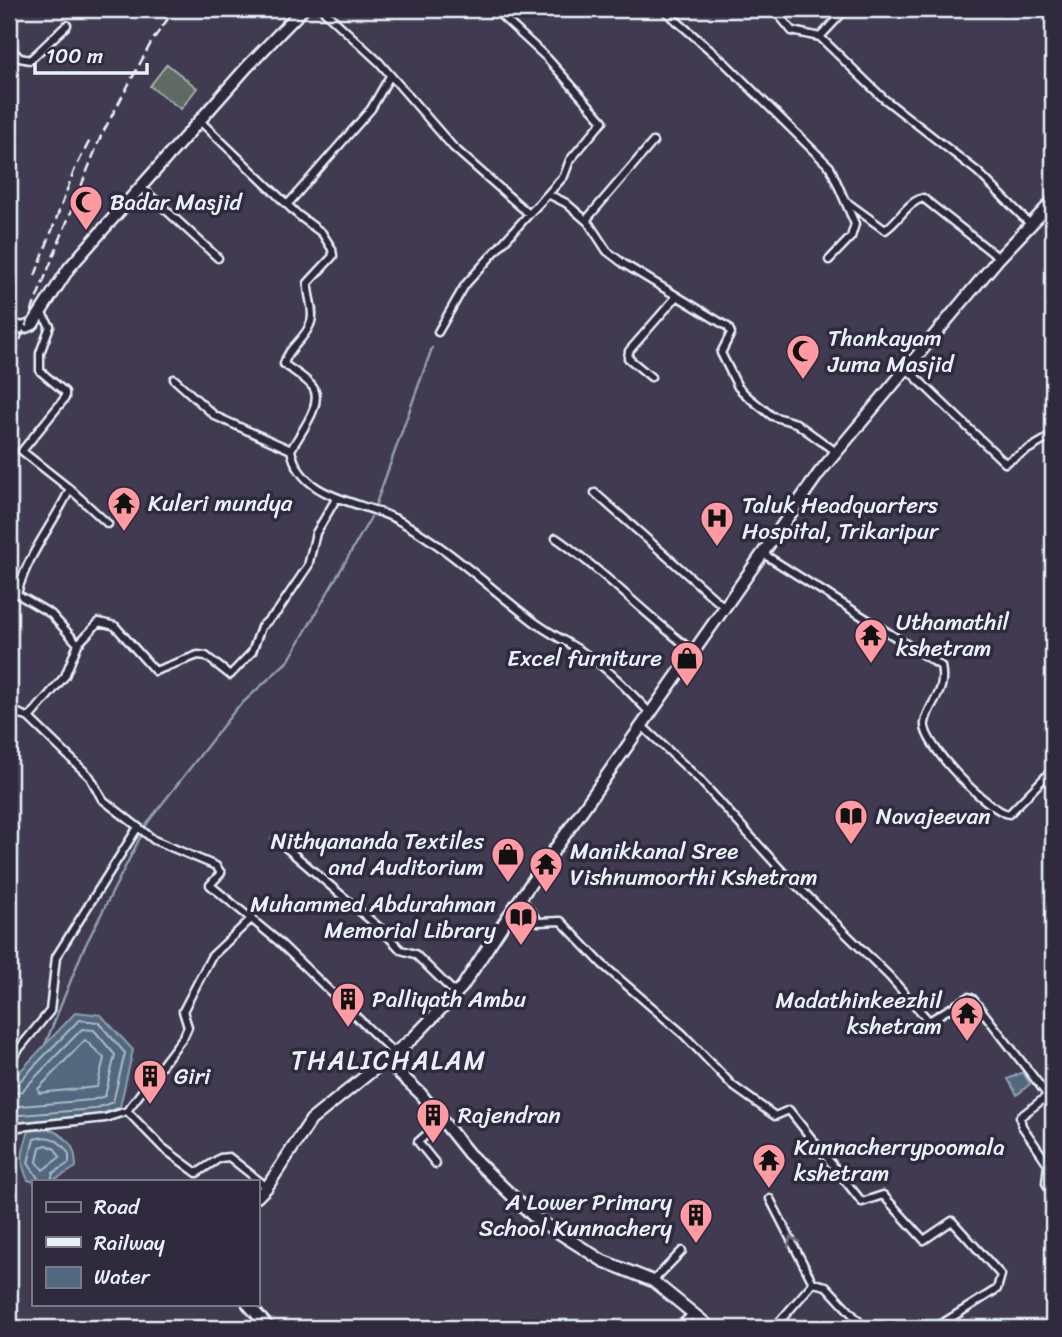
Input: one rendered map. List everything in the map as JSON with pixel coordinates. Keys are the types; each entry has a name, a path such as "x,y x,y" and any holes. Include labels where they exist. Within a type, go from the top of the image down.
{"main road":[{"path":"9,327 30,327 69,268 303,9"},
{"path":"259,1195 311,1120 438,1016 456,994 761,552 836,452 999,258 1053,201"},
{"path":"390,1056 469,1154 534,1217 603,1261 653,1281 711,1328"},
{"path":"250,1306 269,1328"}],"street":[{"path":"322,9 390,76 453,147 529,214"},
{"path":"438,332 465,285 564,176 570,160 603,121 547,58 494,9"},
{"path":"663,9 726,63 830,167 855,224 851,237 829,260"},
{"path":"774,9 792,31 820,37 852,71 978,172 1031,225"},
{"path":"820,37 846,9"},
{"path":"9,47 20,58 30,60 67,25"},
{"path":"288,204 371,109 390,76"},
{"path":"200,121 322,233 332,248 333,256 308,283 311,322 303,337 287,354 284,364 312,385 317,394 316,407 291,450"},
{"path":"586,220 653,142"},
{"path":"141,187 218,258"},
{"path":"548,194 566,203 586,220 607,251 654,284 728,327 731,332 721,353 738,387 772,416 796,423 836,452"},
{"path":"845,201 885,230 899,220 914,201 923,198 999,258"},
{"path":"651,377 628,358 629,351 677,296"},
{"path":"41,313 50,326 40,354 40,371 65,392 65,398 22,451 108,524"},
{"path":"906,368 1004,463 1048,438 1053,440"},
{"path":"174,379 215,416 291,450 301,476 336,499 397,520 467,565 546,631 587,655 619,680 650,713"},
{"path":"17,594 27,560 58,514 70,489"},
{"path":"595,493 724,607"},
{"path":"29,719 65,676 78,644 99,622 108,622 155,671 198,656 206,656 230,675 252,652 261,627 277,612 308,566 316,533 336,499"},
{"path":"556,538 693,651"},
{"path":"761,552 941,666 943,685 925,723 926,731 945,760 983,800 1009,814 1053,769"},
{"path":"9,590 51,614 78,644"},
{"path":"9,709 29,719 90,777 102,799 154,840 216,866 221,873 210,885 252,918 390,1056"},
{"path":"641,725 699,779 782,871 890,976 929,1021 969,997 973,999 1049,1092 1020,1117 1022,1126 1048,1164 1046,1183 1053,1195"},
{"path":"9,1061 50,1011 56,957 142,830"},
{"path":"276,839 382,930 401,950 415,954 456,994"},
{"path":"520,898 538,922 561,921 602,964 684,1034 733,1086 775,1116 789,1110 862,1202 883,1195 924,1240 952,1221 1002,1275 997,1289 935,1328"},
{"path":"9,1128 105,1118 127,1111 184,1036 188,1027 183,1012 211,957 252,918"},
{"path":"127,1111 163,1148 197,1173 220,1158 229,1157 258,1180"},
{"path":"436,1164 418,1142 442,1121"},
{"path":"259,1181 267,1187"},
{"path":"770,1199 813,1283 826,1286 865,1328"},
{"path":"653,1281 682,1251"},
{"path":"774,1328 813,1283"},
{"path":"678,1328 693,1313"}],"green space":[{"path":"167,64 197,88 181,109 150,86"}],"water":[{"path":"76,1012 101,1015 133,1050 120,1107 95,1116 9,1123 9,1083"},
{"path":"1023,1072 1030,1084 1017,1095 1008,1079"},
{"path":"49,1129 61,1135 70,1143 76,1167 52,1180 28,1180 22,1156 29,1131"}],"waterway":[{"path":"374,509 432,348"},
{"path":"45,1045 83,950 148,822 236,709 289,660 371,517"}],"railway":[{"path":"9,368 101,136 152,41 175,9"},
{"path":"35,276 74,171 90,140"}],"place":[{"name":"Badar Masjid","path":"86,232"},
{"name":"Thankayam Juma Masjid","path":"803,381"},
{"name":"Kuleri mundya","path":"124,533"},
{"name":"Taluk Headquarters Hospital, Trikaripur","path":"717,548"},
{"name":"Uthamathil kshetram","path":"871,665"},
{"name":"Excel furniture","path":"687,688"},
{"name":"Navajeevan","path":"851,846"},
{"name":"Nithyananda Textiles and Auditorium","path":"508,884"},
{"name":"Manikkanal Sree Vishnumoorthi Kshetram","path":"546,894"},
{"name":"Muhammed Abdurahman Memorial Library","path":"521,947"},
{"name":"Palliyath Ambu","path":"348,1029"},
{"name":"Madathinkeezhil kshetram","path":"967,1043"},
{"name":"Giri","path":"150,1106"},
{"name":"Rajendran","path":"433,1145"},
{"name":"Kunnacherrypoomala kshetram","path":"769,1190"},
{"name":"A Lower Primary School Kunnachery","path":"696,1245"}],"district":[{"name":"THALICHALAM","path":"389,1060"}]}
